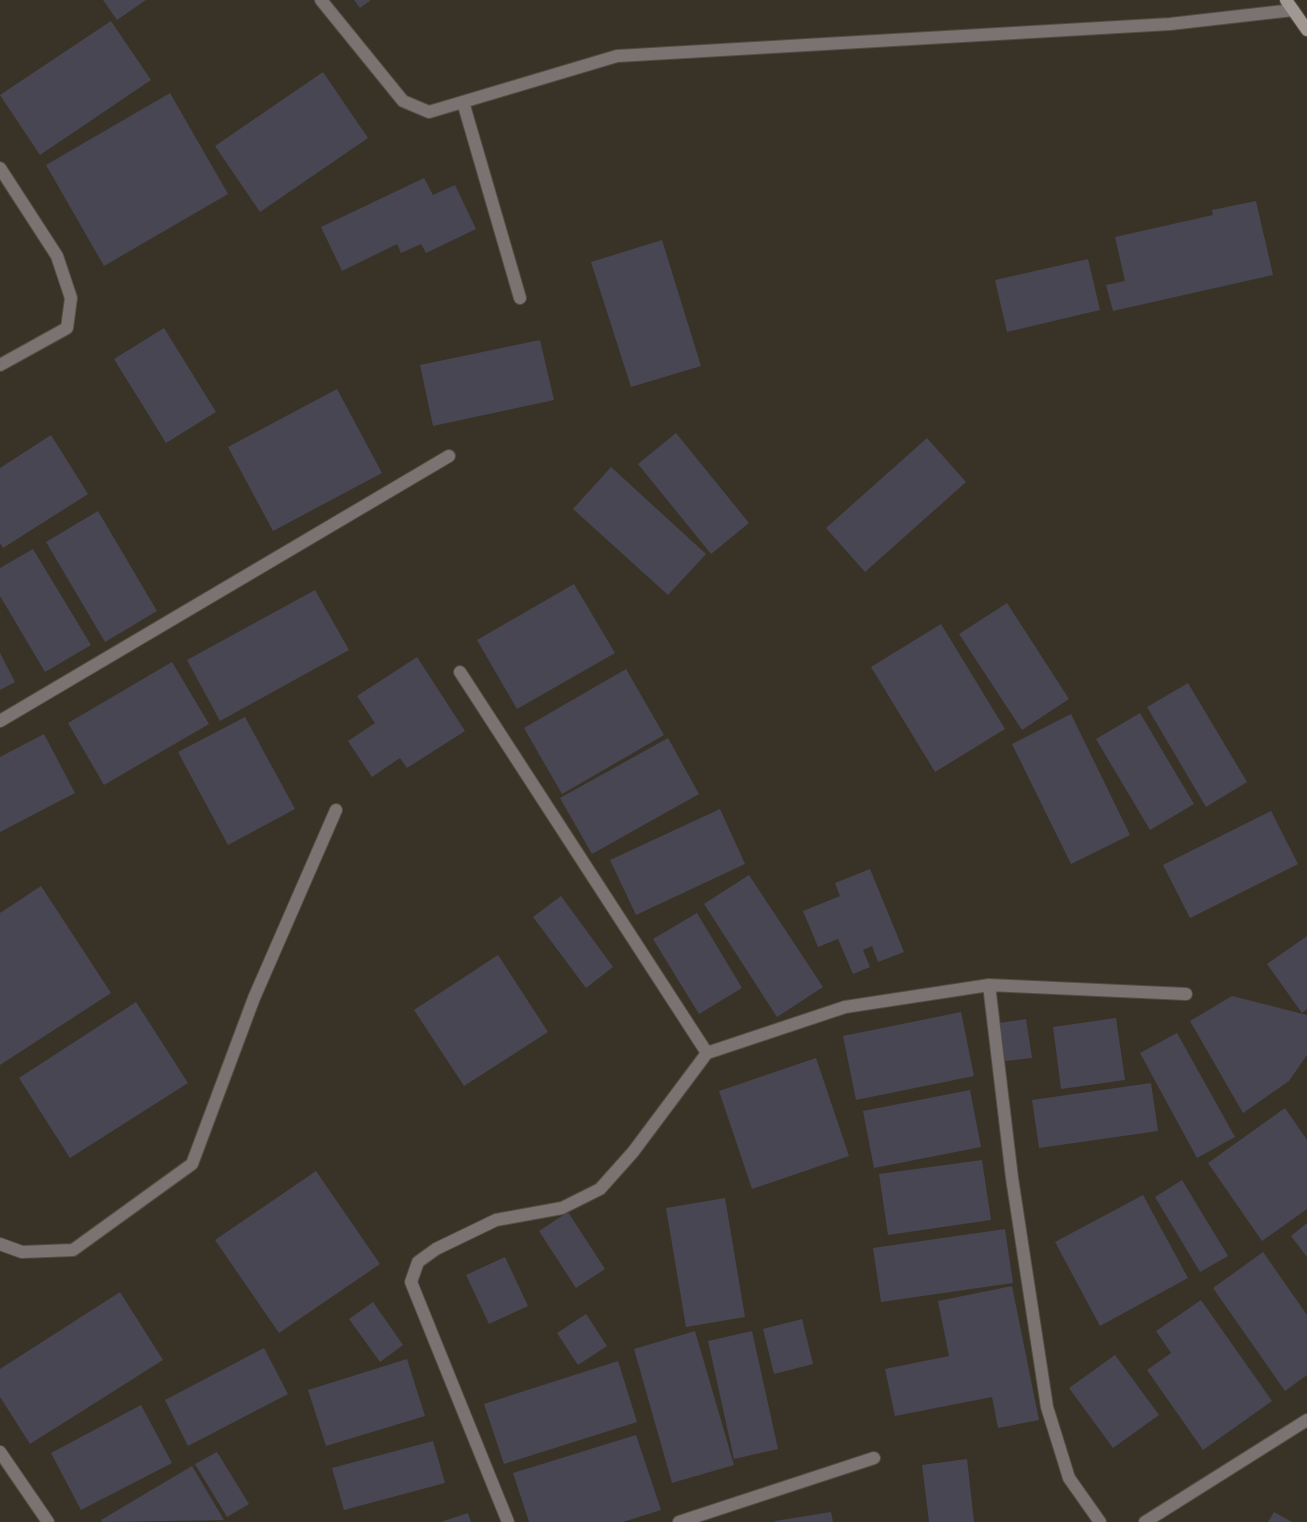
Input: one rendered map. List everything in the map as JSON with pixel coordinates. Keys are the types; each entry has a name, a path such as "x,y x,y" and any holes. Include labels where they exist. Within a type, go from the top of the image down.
{"street":[{"path":"321,0 403,101 429,112 617,56 1170,24 1289,5 1307,30"},
{"path":"464,102 520,298"},
{"path":"0,168 57,256 71,298 67,328 0,365"},
{"path":"0,721 449,456"},
{"path":"460,672 707,1053"},
{"path":"0,1244 22,1252 73,1250 192,1164 254,998 336,810"},
{"path":"989,985 1012,1178 1047,1407 1069,1478 1100,1522"},
{"path":"508,1522 411,1282 418,1262 436,1249 496,1220 562,1208 600,1189 633,1152 707,1053 844,1007 989,985 1186,994"},
{"path":"1145,1522 1307,1420"},
{"path":"0,1452 48,1522"},
{"path":"679,1522 874,1458"}],"building":[{"path":"103,0 146,0 117,20"},
{"path":"354,0 371,0 360,8"},
{"path":"111,21 151,80 40,155 0,95"},
{"path":"323,72 368,138 260,212 215,146"},
{"path":"170,93 228,194 104,266 46,165"},
{"path":"424,178 433,195 455,185 476,229 426,253 421,244 401,253 397,244 342,271 321,227"},
{"path":"1256,201 1273,275 1113,311 1106,285 1125,281 1115,237 1213,215 1212,210"},
{"path":"662,240 701,366 631,387 591,262"},
{"path":"1088,259 1100,310 1007,332 995,280"},
{"path":"164,328 216,412 166,443 114,359"},
{"path":"540,340 554,400 433,426 420,365"},
{"path":"337,389 382,473 273,531 228,447"},
{"path":"676,433 749,523 711,554 638,464"},
{"path":"51,435 88,494 3,548 0,543 0,468"},
{"path":"927,438 966,482 865,572 826,528"},
{"path":"611,467 706,554 668,595 573,509"},
{"path":"98,511 157,611 105,642 46,542"},
{"path":"33,549 91,645 45,672 0,596 0,568"},
{"path":"574,584 615,653 517,709 477,640"},
{"path":"315,590 349,650 220,721 187,660"},
{"path":"1007,603 1069,699 1022,730 959,634"},
{"path":"941,624 1005,729 935,772 871,667"},
{"path":"0,653 15,682 0,690"},
{"path":"417,657 465,731 407,768 400,758 372,777 348,741 375,723 357,696"},
{"path":"172,662 209,724 104,785 68,723"},
{"path":"626,669 664,735 562,794 524,728"},
{"path":"1188,683 1247,782 1206,807 1147,707"},
{"path":"1140,713 1194,804 1150,830 1096,739"},
{"path":"1071,714 1130,835 1071,864 1012,744"},
{"path":"245,717 295,809 228,845 178,752"},
{"path":"44,734 75,793 0,832 0,757"},
{"path":"668,738 699,794 592,854 560,798"},
{"path":"720,809 745,864 636,915 610,860"},
{"path":"1271,811 1298,864 1190,918 1163,865"},
{"path":"870,869 904,952 878,962 872,946 863,950 870,967 853,974 838,939 818,947 803,911 840,896 835,883"},
{"path":"749,875 823,987 777,1017 704,904"},
{"path":"41,886 111,993 0,1065 0,913"},
{"path":"561,896 613,967 586,988 533,917"},
{"path":"697,913 742,988 699,1014 653,939"},
{"path":"1307,936 1307,1009 1302,1013 1267,964"},
{"path":"498,955 548,1032 464,1086 414,1010"},
{"path":"1232,996 1307,1015 1307,1055 1289,1081 1243,1113 1190,1021"},
{"path":"136,1002 188,1083 70,1158 19,1078"},
{"path":"961,1012 974,1076 856,1100 843,1036"},
{"path":"1116,1018 1125,1080 1061,1089 1053,1027"},
{"path":"1026,1019 1032,1058 1005,1061 999,1023"},
{"path":"1177,1033 1235,1137 1197,1158 1140,1053"},
{"path":"816,1058 849,1156 752,1189 719,1091"},
{"path":"1151,1083 1158,1131 1039,1148 1032,1100"},
{"path":"970,1090 981,1147 874,1168 863,1111"},
{"path":"1285,1108 1307,1140 1307,1209 1262,1241 1208,1163"},
{"path":"982,1160 991,1220 888,1235 879,1174"},
{"path":"316,1171 380,1264 279,1333 215,1240"},
{"path":"1182,1180 1228,1256 1200,1272 1155,1197"},
{"path":"1143,1195 1188,1278 1100,1326 1055,1242"},
{"path":"725,1198 745,1317 686,1327 666,1208"},
{"path":"568,1212 605,1269 576,1288 539,1231"},
{"path":"1307,1223 1307,1257 1291,1236"},
{"path":"1005,1229 1013,1283 881,1302 873,1248"},
{"path":"1263,1252 1307,1315 1307,1375 1285,1391 1213,1288"},
{"path":"505,1257 528,1306 489,1324 466,1275"},
{"path":"1012,1286 1039,1420 998,1428 992,1397 895,1416 885,1369 949,1356 938,1301"},
{"path":"120,1292 163,1360 30,1444 0,1397 0,1369"},
{"path":"1201,1300 1272,1401 1203,1450 1147,1370 1171,1353 1156,1331"},
{"path":"373,1302 403,1345 380,1362 349,1319"},
{"path":"586,1314 607,1346 578,1365 557,1333"},
{"path":"802,1319 813,1364 774,1374 763,1329"},
{"path":"695,1331 734,1465 672,1483 634,1349"},
{"path":"752,1331 778,1449 734,1459 708,1341"},
{"path":"264,1348 288,1394 188,1446 165,1400"},
{"path":"1115,1355 1159,1415 1113,1448 1069,1388"},
{"path":"407,1359 425,1416 326,1446 308,1390"},
{"path":"618,1361 637,1422 504,1464 484,1404"},
{"path":"141,1405 172,1463 81,1510 51,1453"},
{"path":"636,1435 661,1510 623,1522 529,1522 513,1473"},
{"path":"433,1441 445,1483 344,1510 332,1468"},
{"path":"217,1452 249,1504 227,1517 195,1464"},
{"path":"967,1459 974,1522 929,1522 922,1465"},
{"path":"192,1466 224,1520 102,1522 101,1520"},
{"path":"831,1512 833,1522 775,1522 775,1521"},
{"path":"1274,1512 1292,1522 1268,1522"},
{"path":"468,1513 471,1522 441,1522"}]}
